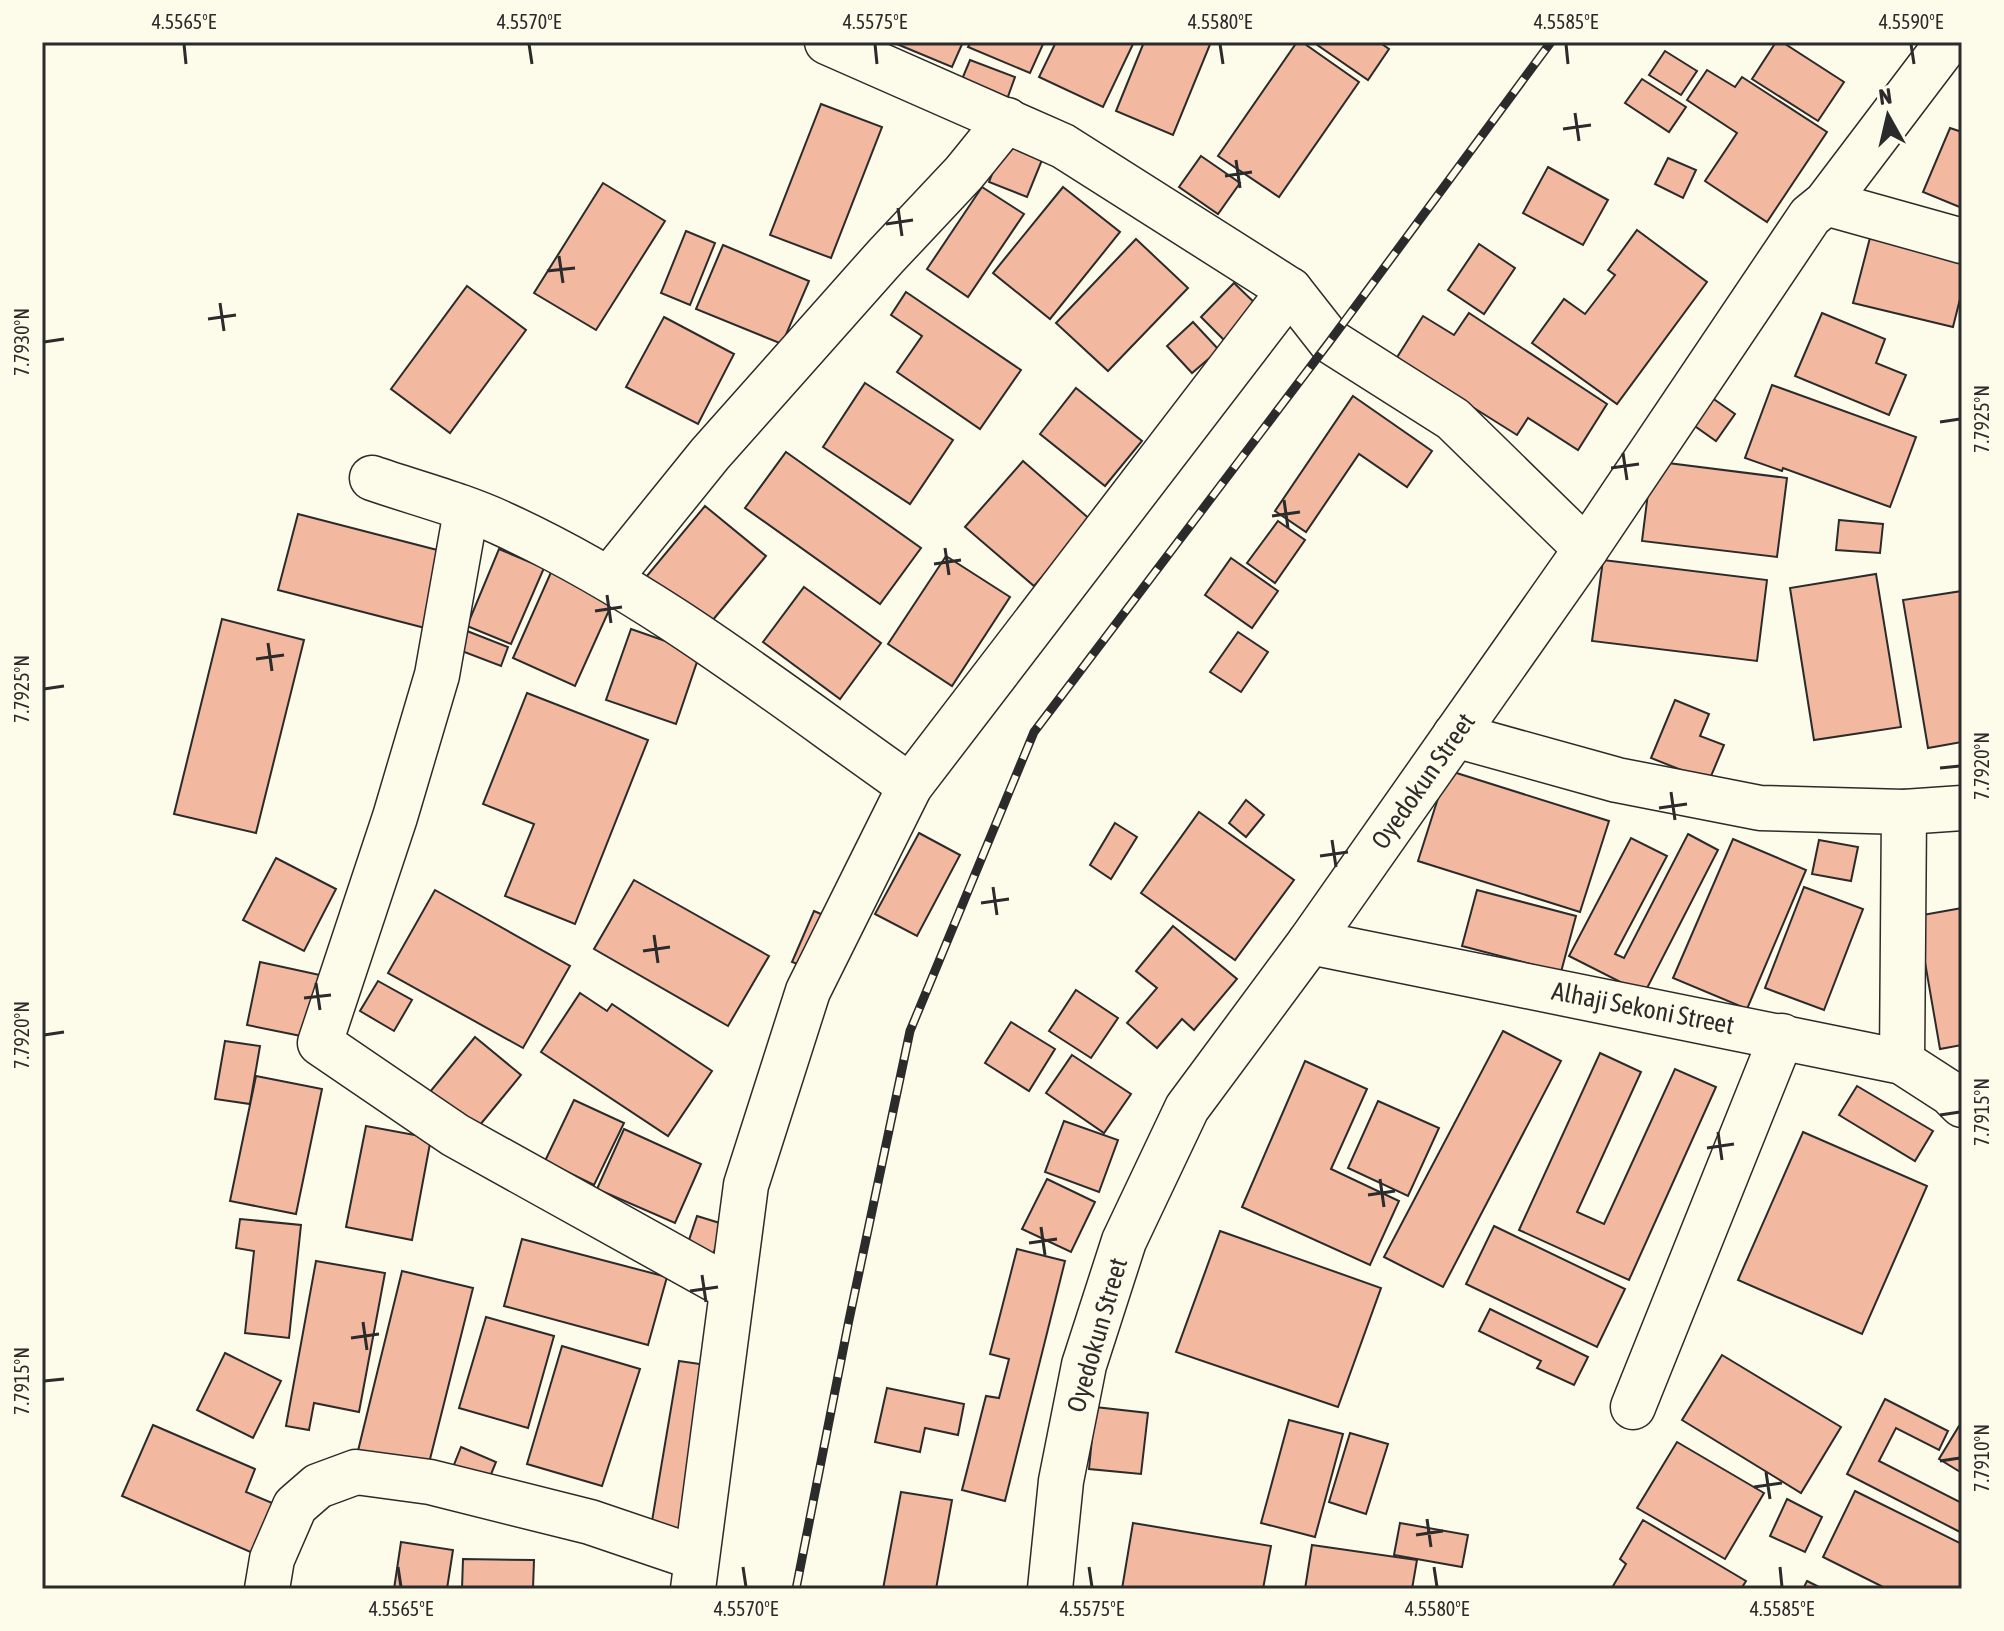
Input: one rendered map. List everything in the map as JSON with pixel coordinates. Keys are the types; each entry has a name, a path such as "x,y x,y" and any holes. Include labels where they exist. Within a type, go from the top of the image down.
{"street":[{"path":"827,42 1063,146 1290,290 1330,341 1453,419 1586,549"},
{"name":"Oyedokun Street","path":"1050,1589 1061,1481 1084,1365 1124,1241 1187,1108 1310,942 1586,549 1810,216 1826,203 1948,42"},
{"path":"609,579 710,454 964,173 1007,120"},
{"path":"1826,203 1962,241"},
{"path":"267,1589 272,1559 295,1506 318,1486 356,1472 430,1482 590,1522 695,1573 746,1185 808,991 910,786 1290,290"},
{"path":"372,478 503,524 609,579 679,624 910,786"},
{"path":"466,511 437,675 395,817 320,1043 455,1135 732,1289"},
{"path":"1455,735 1617,780 1760,808 1904,812 1962,808"},
{"path":"1902,1062 1904,812"},
{"name":"Alhaji Sekoni Street","path":"1310,942 1902,1062 1950,1093 1962,1105"},
{"path":"1633,1407 1782,1036"}],"building":[{"path":"892,42 963,42 952,67"},
{"path":"971,42 1044,42 1030,73 968,47"},
{"path":"1056,42 1134,42 1103,107 1039,77"},
{"path":"1144,42 1211,42 1173,135 1116,111"},
{"path":"1297,42 1302,42 1359,82 1279,197 1218,156"},
{"path":"1313,42 1379,42 1389,49 1368,80"},
{"path":"1776,42 1782,42 1844,82 1818,121 1752,79"},
{"path":"1665,51 1697,71 1681,95 1649,75"},
{"path":"970,60 1015,77 1006,102 960,84"},
{"path":"1707,70 1735,87 1742,77 1827,132 1767,222 1705,181 1737,133 1687,100"},
{"path":"1642,79 1686,107 1669,132 1625,103"},
{"path":"821,104 882,127 831,258 770,235"},
{"path":"1950,128 1962,132 1962,208 1923,192"},
{"path":"1004,144 1042,160 1027,197 989,182"},
{"path":"1201,156 1240,183 1218,214 1179,187"},
{"path":"1668,158 1696,170 1683,198 1655,184"},
{"path":"1548,167 1608,200 1583,245 1523,213"},
{"path":"603,183 665,221 596,330 534,293"},
{"path":"982,187 1024,214 968,297 927,269"},
{"path":"1063,187 1120,232 1050,319 993,273"},
{"path":"1637,230 1707,282 1617,404 1532,343 1564,299 1585,314 1615,275 1608,270"},
{"path":"686,231 715,243 690,305 661,293"},
{"path":"1871,234 1962,256 1962,291 1953,327 1853,303"},
{"path":"1136,239 1188,288 1108,371 1056,323"},
{"path":"1479,244 1515,268 1484,314 1448,290"},
{"path":"723,245 809,281 782,344 696,309"},
{"path":"1234,283 1260,308 1226,342 1201,317"},
{"path":"467,286 526,330 450,433 391,389"},
{"path":"906,292 1021,370 980,429 897,372 922,336 891,315"},
{"path":"1469,313 1607,404 1578,450 1528,418 1517,435 1396,359 1423,316 1454,335"},
{"path":"1822,313 1885,339 1876,363 1906,375 1889,415 1795,376"},
{"path":"664,317 734,354 698,424 626,387"},
{"path":"1193,322 1219,350 1192,373 1167,346"},
{"path":"865,383 953,440 910,504 823,447"},
{"path":"1772,385 1916,437 1890,507 1783,468 1782,471 1745,458"},
{"path":"1076,388 1142,441 1105,486 1040,434"},
{"path":"1708,395 1735,414 1716,441 1689,422"},
{"path":"1353,396 1432,451 1407,487 1359,454 1306,532 1275,511"},
{"path":"786,452 921,548 880,604 745,508"},
{"path":"1023,461 1092,521 1034,586 965,527"},
{"path":"1652,461 1787,478 1777,557 1642,541"},
{"path":"705,506 766,556 707,627 646,577"},
{"path":"298,514 445,552 425,628 278,590"},
{"path":"1839,520 1883,524 1880,553 1836,550"},
{"path":"1278,521 1305,540 1275,583 1247,563"},
{"path":"499,549 544,568 511,644 467,626"},
{"path":"946,556 1010,597 952,686 888,644"},
{"path":"1231,558 1278,591 1252,628 1205,595"},
{"path":"1603,560 1767,580 1757,661 1592,641"},
{"path":"552,570 615,597 575,686 513,658"},
{"path":"1876,574 1901,727 1814,740 1790,588"},
{"path":"804,587 881,643 840,699 763,642"},
{"path":"1962,591 1962,742 1928,748 1903,600"},
{"path":"222,619 304,640 256,833 174,814"},
{"path":"631,629 700,653 676,724 606,700"},
{"path":"467,631 508,647 501,666 459,650"},
{"path":"1238,632 1268,652 1241,692 1210,672"},
{"path":"527,693 648,740 575,924 505,896 534,824 483,804"},
{"path":"1675,700 1709,714 1700,736 1724,745 1709,781 1651,758"},
{"path":"1447,770 1609,821 1580,912 1418,861"},
{"path":"1246,800 1264,815 1246,837 1229,823"},
{"path":"1199,812 1294,880 1235,960 1141,893"},
{"path":"1115,823 1137,837 1111,879 1090,865"},
{"path":"919,833 960,855 917,936 875,914"},
{"path":"1688,834 1718,850 1644,994 1569,956 1631,838 1667,856 1615,954 1624,958"},
{"path":"1733,839 1806,870 1747,1009 1673,978"},
{"path":"1819,840 1858,847 1851,881 1812,874"},
{"path":"276,858 336,889 304,951 243,920"},
{"path":"634,880 769,956 728,1026 594,949"},
{"path":"1804,887 1863,909 1824,1010 1765,988"},
{"path":"435,890 570,966 523,1048 388,973"},
{"path":"1477,890 1576,916 1561,972 1462,946"},
{"path":"1962,908 1962,1045 1940,1049 1917,916"},
{"path":"814,911 835,920 813,970 792,962"},
{"path":"1173,926 1237,979 1194,1030 1182,1019 1157,1048 1127,1023 1157,988 1136,971"},
{"path":"260,962 329,977 316,1039 247,1025"},
{"path":"378,981 412,1000 394,1031 360,1011"},
{"path":"1076,990 1118,1018 1091,1058 1049,1031"},
{"path":"580,993 607,1011 612,1004 712,1071 668,1136 541,1052"},
{"path":"1011,1022 1055,1049 1029,1091 985,1063"},
{"path":"1503,1031 1561,1061 1443,1287 1384,1257"},
{"path":"475,1037 521,1075 475,1131 429,1093"},
{"path":"225,1041 260,1046 250,1104 215,1099"},
{"path":"1600,1053 1641,1072 1577,1212 1604,1224 1675,1069 1716,1087 1629,1280 1519,1230"},
{"path":"1072,1055 1131,1094 1104,1133 1046,1093"},
{"path":"1305,1061 1367,1089 1331,1169 1399,1201 1370,1265 1242,1207"},
{"path":"256,1076 322,1089 296,1214 230,1201"},
{"path":"1857,1086 1933,1131 1915,1161 1839,1115"},
{"path":"574,1100 624,1123 594,1185 545,1161"},
{"path":"1378,1101 1439,1128 1408,1196 1348,1168"},
{"path":"1064,1121 1118,1140 1099,1192 1045,1172"},
{"path":"366,1126 431,1138 412,1240 346,1227"},
{"path":"624,1129 701,1164 675,1223 597,1189"},
{"path":"1803,1132 1927,1186 1862,1334 1738,1280"},
{"path":"1047,1179 1095,1202 1071,1252 1022,1229"},
{"path":"697,1216 723,1224 711,1261 685,1252"},
{"path":"240,1219 301,1225 289,1338 245,1333 254,1251 236,1248"},
{"path":"1494,1226 1625,1289 1597,1347 1466,1284"},
{"path":"1220,1231 1381,1288 1338,1407 1176,1352"},
{"path":"522,1239 667,1277 648,1345 504,1306"},
{"path":"1017,1249 1065,1261 1005,1501 962,1490 986,1396 999,1398 1009,1359 990,1354"},
{"path":"316,1261 385,1273 359,1412 314,1403 309,1430 286,1426"},
{"path":"402,1271 473,1288 426,1475 356,1459"},
{"path":"1490,1309 1588,1357 1574,1385 1537,1368 1541,1361 1479,1331"},
{"path":"486,1317 554,1336 528,1428 459,1408"},
{"path":"562,1346 640,1369 602,1486 527,1464"},
{"path":"225,1353 281,1381 253,1438 197,1410"},
{"path":"1722,1355 1841,1427 1801,1493 1682,1420"},
{"path":"679,1361 707,1365 680,1532 651,1527"},
{"path":"887,1388 964,1404 958,1435 925,1428 920,1452 875,1442"},
{"path":"1885,1399 1948,1431 1939,1450 1896,1428 1879,1461 1962,1503 1962,1533 1847,1474"},
{"path":"1095,1407 1148,1413 1141,1474 1089,1469"},
{"path":"1289,1420 1343,1434 1315,1537 1261,1523"},
{"path":"153,1425 255,1469 246,1492 277,1505 255,1554 122,1496"},
{"path":"1959,1426 1962,1427 1962,1473 1939,1459"},
{"path":"1350,1433 1388,1444 1366,1514 1329,1502"},
{"path":"1677,1442 1764,1493 1725,1559 1637,1508"},
{"path":"461,1447 496,1462 483,1494 448,1480"},
{"path":"1855,1491 1962,1544 1962,1589 1887,1589 1823,1557"},
{"path":"901,1492 952,1500 936,1589 883,1589"},
{"path":"1787,1499 1822,1517 1805,1552 1770,1536"},
{"path":"1643,1520 1746,1581 1741,1589 1619,1589 1613,1586 1626,1564 1620,1559"},
{"path":"1133,1523 1271,1546 1263,1589 1122,1589"},
{"path":"1400,1523 1468,1535 1462,1567 1394,1555"},
{"path":"401,1542 453,1550 447,1589 394,1589"},
{"path":"1312,1545 1417,1560 1412,1589 1305,1589"},
{"path":"463,1559 534,1560 533,1589 462,1589"},
{"path":"1807,1581 1823,1589 1803,1589"}],"railway":[{"path":"796,1589 910,1031 1034,732 1330,341 1551,42"}]}
